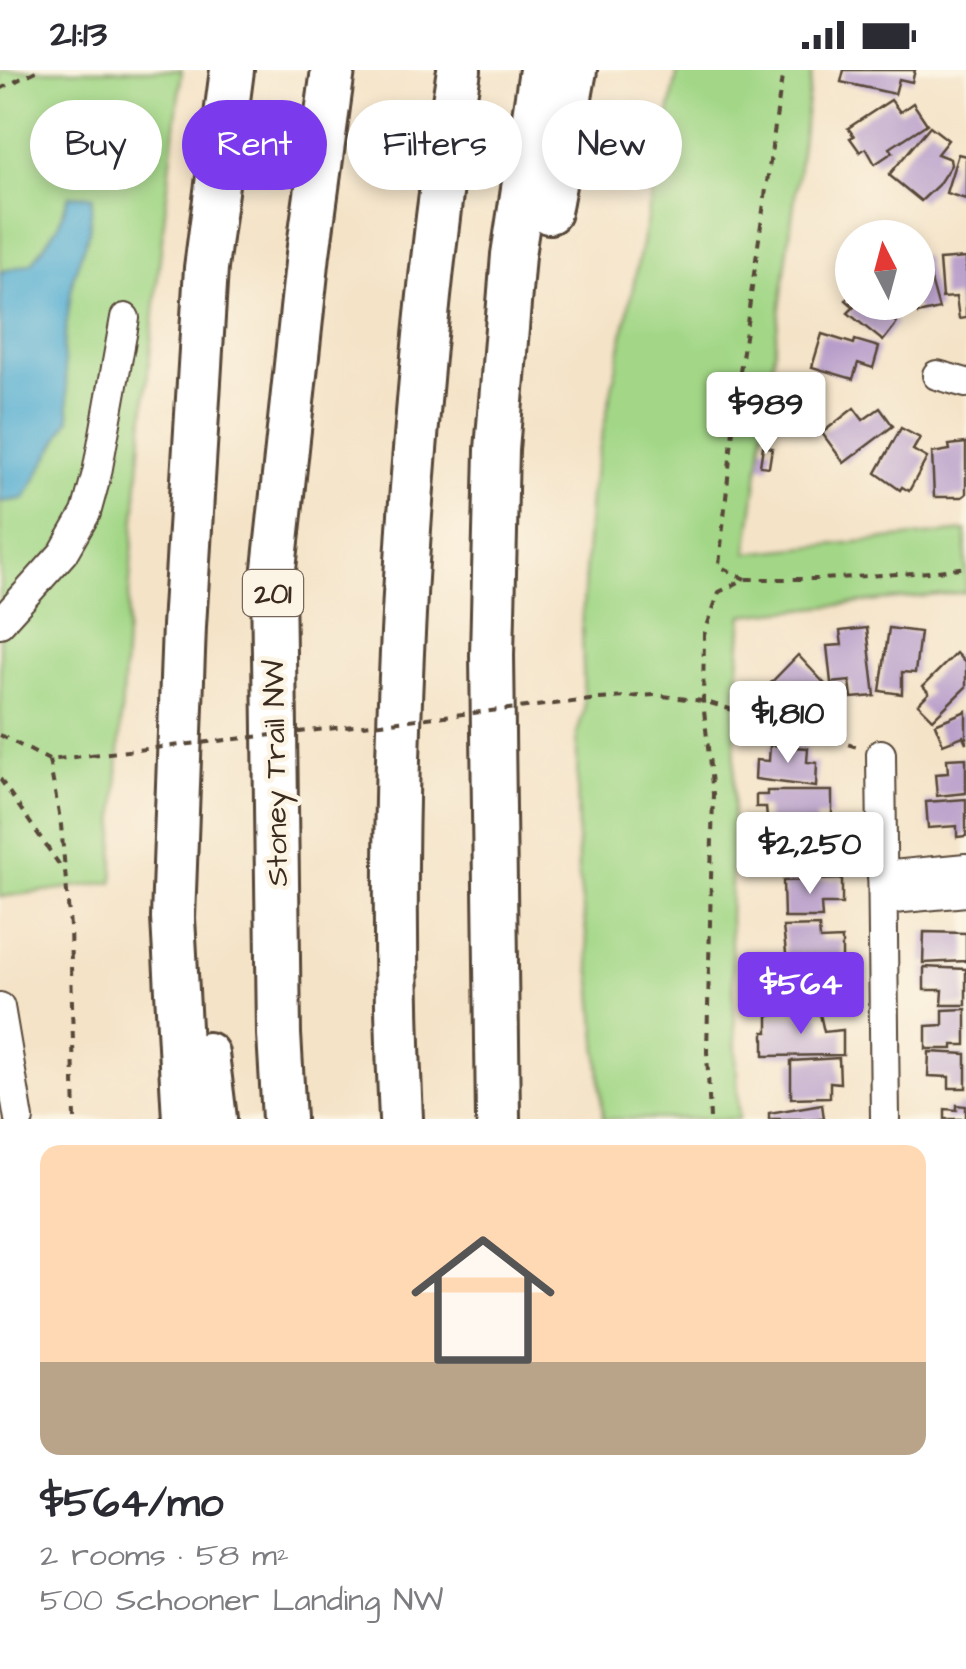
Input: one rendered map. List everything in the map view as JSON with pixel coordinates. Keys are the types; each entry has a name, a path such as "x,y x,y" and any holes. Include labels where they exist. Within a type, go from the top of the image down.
{"highway":[{"path":"184,1119 173,918 178,785 204,287 232,70"},
{"name":"Stoney Trail NW","path":"284,1119 279,1034 272,578 333,70"},
{"path":"401,1119 396,855 400,660 420,370 458,70"},
{"path":"498,1119 492,655 497,450 512,255 541,70"},
{"path":"495,548 575,70"},
{"path":"178,785 214,1119"}],"street":[{"path":"0,623 63,553 86,514 125,318"},
{"path":"937,375 966,382"},
{"path":"881,754 885,1119"},
{"path":"882,888 966,868"},
{"path":"882,888 966,892"},
{"path":"0,1007 19,1119"}],"path":[{"path":"0,89 38,70"},
{"path":"745,579 719,566 736,400 783,70"},
{"path":"710,1119 707,1051 713,794 703,701 704,635 719,592 745,579 875,576 966,567"},
{"path":"0,735 50,760 654,696 703,701 881,754"},
{"path":"50,760 61,825 70,927 75,1119"},
{"path":"0,779 63,870"}],"green space":[{"path":"0,70 182,70 138,475 113,882 0,897"},
{"path":"678,70 812,70 747,553 966,531 966,592 743,615 736,705 730,919 739,1119 603,1119 593,989 578,870 577,734 584,710 582,623 590,494 653,190 682,190 682,100 672,100"}],"water":[{"path":"69,195 93,196 89,231 73,278 63,350 70,419 24,499 0,502 0,272 32,263 58,226"}],"building":[{"path":"844,70 915,70 912,82 899,79 895,94 841,82"},
{"path":"891,100 900,112 913,103 927,124 890,148 893,152 875,164 866,148 860,152 848,128"},
{"path":"930,126 948,140 937,154 950,159 951,165 921,201 889,175"},
{"path":"958,154 966,156 966,199 946,193"},
{"path":"966,258 966,318 959,319 956,297 942,298 939,260"},
{"path":"857,320 893,320 897,323 883,341"},
{"path":"822,334 879,347 873,368 858,363 853,379 812,367"},
{"path":"854,408 863,420 880,408 893,426 844,463 822,433"},
{"path":"901,428 920,438 913,450 927,458 909,491 902,487 900,490 876,473"},
{"path":"966,443 966,494 934,497 932,453"},
{"path":"763,446 772,448 769,467 760,466"},
{"path":"867,628 875,696 852,698 850,681 831,683 827,646 842,645 840,631"},
{"path":"889,628 920,632 915,673 902,672 902,694 880,691"},
{"path":"956,653 966,664 966,687 933,719 918,704 929,693 923,686"},
{"path":"798,655 837,697 819,714 807,700 794,712 766,688"},
{"path":"966,711 966,743 963,736 943,744 935,724"},
{"path":"783,737 794,737 793,747 808,748 807,762 817,763 816,787 755,779 756,760 769,761 770,745 783,746"},
{"path":"966,758 966,793 937,796 935,774 948,773 947,759"},
{"path":"767,791 832,791 832,816 816,817 816,830 768,831 766,807 756,807 756,795 767,795"},
{"path":"966,799 966,836 957,837 957,826 928,828 926,802"},
{"path":"825,837 826,854 841,853 841,875 785,872 786,838"},
{"path":"842,879 842,904 821,904 822,918 784,918 783,881"},
{"path":"819,926 820,940 842,939 842,961 787,962 783,927"},
{"path":"924,932 966,933 966,961 923,963"},
{"path":"842,966 842,990 825,991 825,1007 777,1007 777,968"},
{"path":"924,967 966,969 966,1005 942,1005 943,990 924,990"},
{"path":"966,1009 966,1045 926,1049 926,1026 943,1025 943,1010"},
{"path":"820,1014 824,1032 843,1030 843,1055 764,1056 768,1015"},
{"path":"929,1052 966,1054 966,1088 949,1088 949,1077 928,1076"},
{"path":"839,1058 840,1083 830,1082 830,1097 791,1098 791,1061"},
{"path":"822,1104 824,1119 769,1119 769,1113"},
{"path":"957,1105 966,1106 966,1119 945,1119 945,1109 957,1110"}]}
